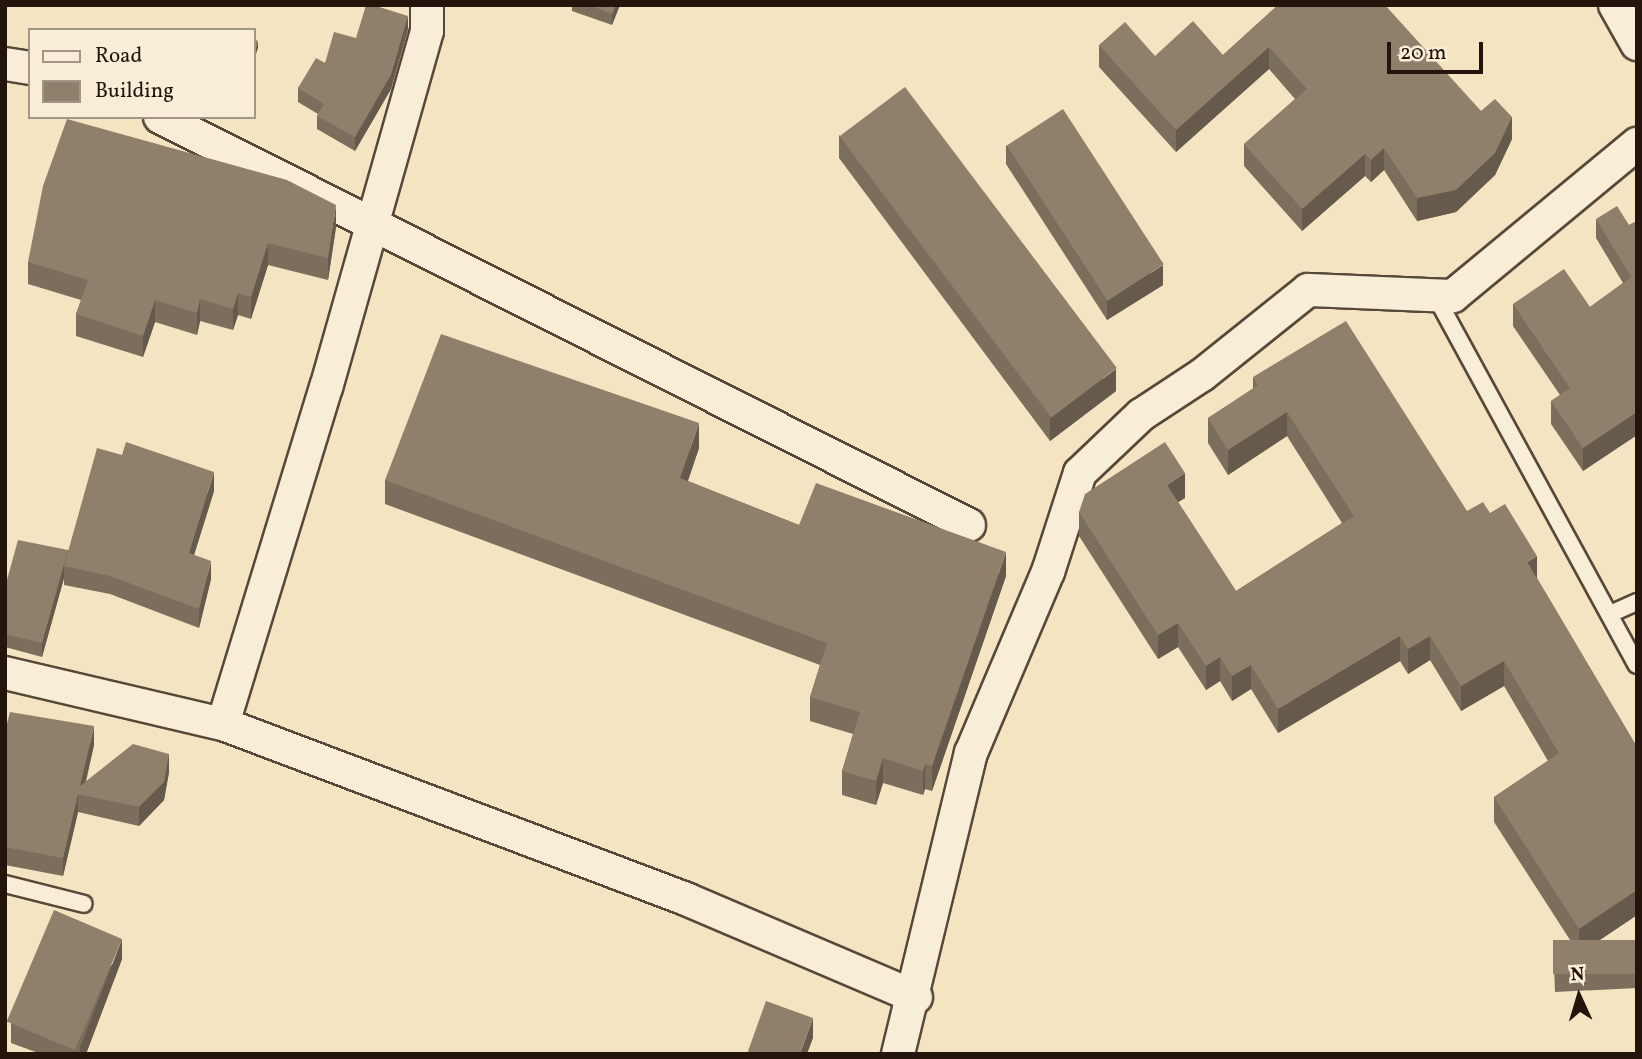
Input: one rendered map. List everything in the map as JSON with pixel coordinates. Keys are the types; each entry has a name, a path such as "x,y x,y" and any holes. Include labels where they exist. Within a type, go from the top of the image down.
{"street":[{"path":"223,724 427,31 427,5"},
{"path":"1615,5 1637,44"},
{"path":"5,64 28,68"},
{"path":"164,119 373,221 969,525"},
{"path":"898,1054 916,997 971,752 1048,572 1080,473 1141,415 1202,375 1308,290 1436,297 1466,289 1637,145"},
{"path":"5,673 223,724 686,899 916,997"}],"lane":[{"path":"1436,297 1637,665"},
{"path":"1610,614 1637,602"},
{"path":"5,884 84,904"}],"building":[{"path":"366,5 408,16 391,75 355,137 317,116 324,104 298,88 316,58 325,63 334,32 356,38"},
{"path":"589,5 616,5 612,14"},
{"path":"1278,5 1385,5 1481,111 1495,99 1512,117 1495,153 1456,190 1417,198 1384,148 1371,160 1365,154 1302,209 1244,144 1307,89 1269,47 1176,130 1099,45 1125,22 1155,56 1193,21 1223,55"},
{"path":"905,87 1117,368 1051,417 840,136"},
{"path":"1063,109 1164,264 1108,301 1007,145"},
{"path":"67,119 287,180 336,205 328,258 268,243 251,297 238,293 233,309 200,299 197,313 155,300 143,336 76,314 88,280 28,262 43,186"},
{"path":"1617,206 1629,225 1637,221 1637,273 1631,277 1596,219"},
{"path":"1564,269 1590,307 1637,273 1637,412 1583,448 1551,401 1570,388 1513,304"},
{"path":"1346,321 1467,511 1483,502 1490,513 1505,504 1537,556 1527,562 1637,747 1637,890 1579,929 1494,797 1559,753 1504,661 1461,686 1430,636 1408,649 1400,636 1278,709 1251,665 1232,676 1220,657 1206,666 1178,623 1158,635 1079,512 1085,494 1165,442 1185,473 1167,485 1236,591 1354,516 1287,412 1228,450 1208,418 1258,385 1253,377"},
{"path":"441,334 699,423 680,478 799,525 816,483 1006,552 932,766 925,764 923,771 883,758 876,781 842,771 860,712 810,697 827,643 385,480"},
{"path":"126,442 214,472 189,553 211,561 199,609 110,576 64,566 97,448 122,455"},
{"path":"18,540 68,550 42,643 5,634 5,587"},
{"path":"10,712 94,726 80,786 133,744 169,754 164,782 139,807 78,794 63,858 5,847 5,731"},
{"path":"54,910 122,939 75,1050 7,1021"},
{"path":"1553,940 1637,940 1637,974 1553,974"},
{"path":"766,1001 813,1018 800,1054 747,1054"}]}
